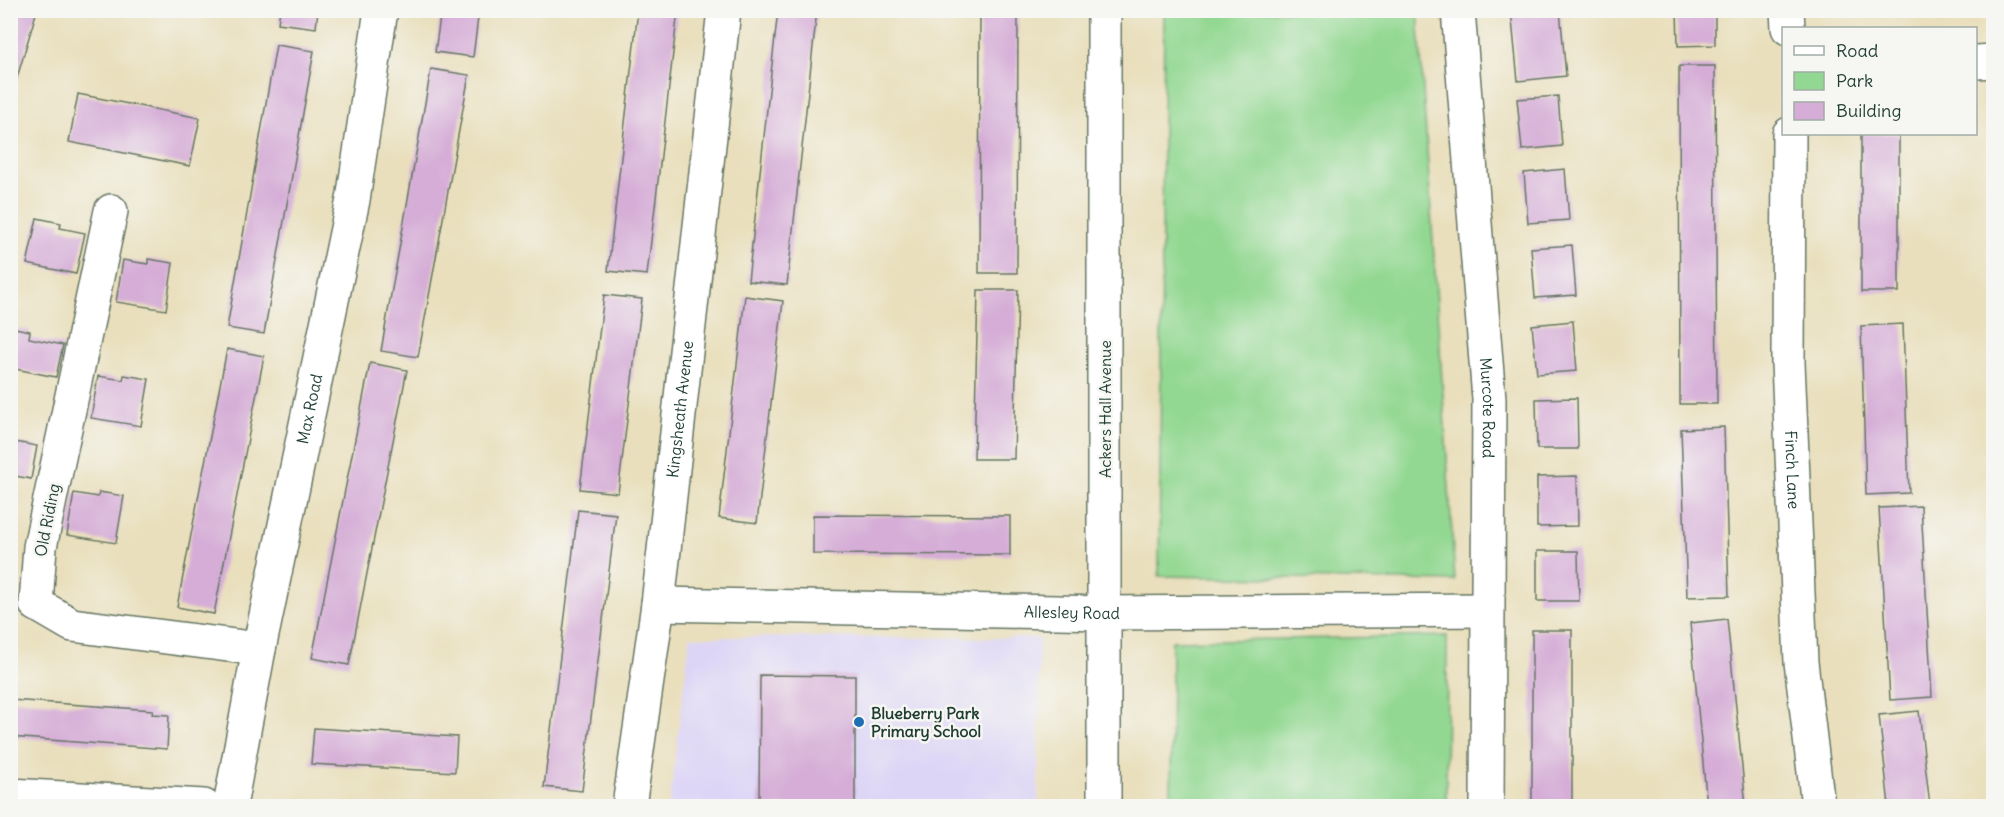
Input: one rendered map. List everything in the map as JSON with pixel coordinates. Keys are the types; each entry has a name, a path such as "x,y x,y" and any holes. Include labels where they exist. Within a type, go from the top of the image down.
{"street":[{"name":"Max Road","path":"230,807 259,649 353,200 381,10"},
{"name":"Kingsheath Avenue","path":"629,807 658,604 724,10"},
{"name":"Ackers Hall Avenue","path":"1104,10 1104,807"},
{"name":"Murcote Road","path":"1458,10 1489,399 1488,807"},
{"path":"1787,10 1788,27"},
{"path":"1977,62 1994,60"},
{"name":"Finch Lane","path":"1789,135 1788,363 1801,662 1818,807"},
{"name":"Old Riding","path":"111,211 40,547 36,604 72,625 259,649"},
{"name":"Allesley Road","path":"658,604 1105,613 1487,610"},
{"path":"10,795 204,807"}],"shaded area":[{"name":"Blueberry Park Primary School","path":"690,637 1039,638 1038,806 669,806"}],"green space":[{"path":"1164,11 1418,11 1455,581 1159,576"},
{"path":"1447,636 1446,806 1171,806 1172,641"}],"building":[{"path":"10,10 37,10 14,88 10,87"},
{"path":"280,10 318,10 316,28 278,23"},
{"path":"441,10 479,10 473,57 435,52"},
{"path":"638,10 678,10 647,275 608,271"},
{"path":"778,10 817,10 787,285 748,281"},
{"path":"980,10 1018,10 1017,273 979,273"},
{"path":"1511,10 1560,10 1566,76 1518,81"},
{"path":"1677,10 1715,10 1715,45 1678,46"},
{"path":"276,45 314,51 264,334 227,328"},
{"path":"1679,66 1715,66 1717,404 1680,404"},
{"path":"431,69 469,75 418,357 381,351"},
{"path":"78,94 200,118 190,166 69,142"},
{"path":"1558,96 1562,146 1522,150 1517,99"},
{"path":"1861,135 1899,135 1899,292 1861,292"},
{"path":"1565,169 1569,220 1528,223 1524,173"},
{"path":"37,218 61,223 60,228 85,233 76,274 27,264"},
{"path":"1572,245 1576,295 1535,298 1531,248"},
{"path":"148,259 173,263 166,310 116,302 123,260 148,264"},
{"path":"978,290 1018,290 1014,459 974,459"},
{"path":"604,295 642,299 618,493 580,489"},
{"path":"745,296 783,301 757,523 719,518"},
{"path":"1573,321 1577,371 1537,374 1532,325"},
{"path":"1903,324 1909,493 1866,495 1861,326"},
{"path":"10,327 30,331 29,338 63,345 56,377 10,368"},
{"path":"227,349 264,356 214,614 177,607"},
{"path":"370,363 407,370 349,665 312,658"},
{"path":"124,375 149,379 141,426 91,418 98,376 123,380"},
{"path":"1577,398 1578,449 1537,449 1536,399"},
{"path":"1724,427 1729,596 1687,597 1681,429"},
{"path":"10,441 37,446 31,479 10,475"},
{"path":"1577,476 1578,526 1537,527 1537,477"},
{"path":"99,492 124,496 116,543 67,535 74,493 98,497"},
{"path":"1921,506 1932,697 1890,700 1879,508"},
{"path":"578,510 616,514 582,791 544,787"},
{"path":"813,515 1010,516 1010,555 813,554"},
{"path":"1537,551 1578,551 1579,601 1537,601"},
{"path":"1727,619 1746,806 1707,806 1690,623"},
{"path":"1532,630 1572,630 1572,806 1532,806"},
{"path":"760,675 855,676 855,806 759,806"},
{"path":"10,700 153,710 152,714 169,715 167,749 10,737"},
{"path":"1919,711 1930,806 1889,806 1879,715"},
{"path":"314,728 457,737 455,772 311,764"}],"place":[{"name":"Blueberry Park Primary School","path":"859,722"}]}
